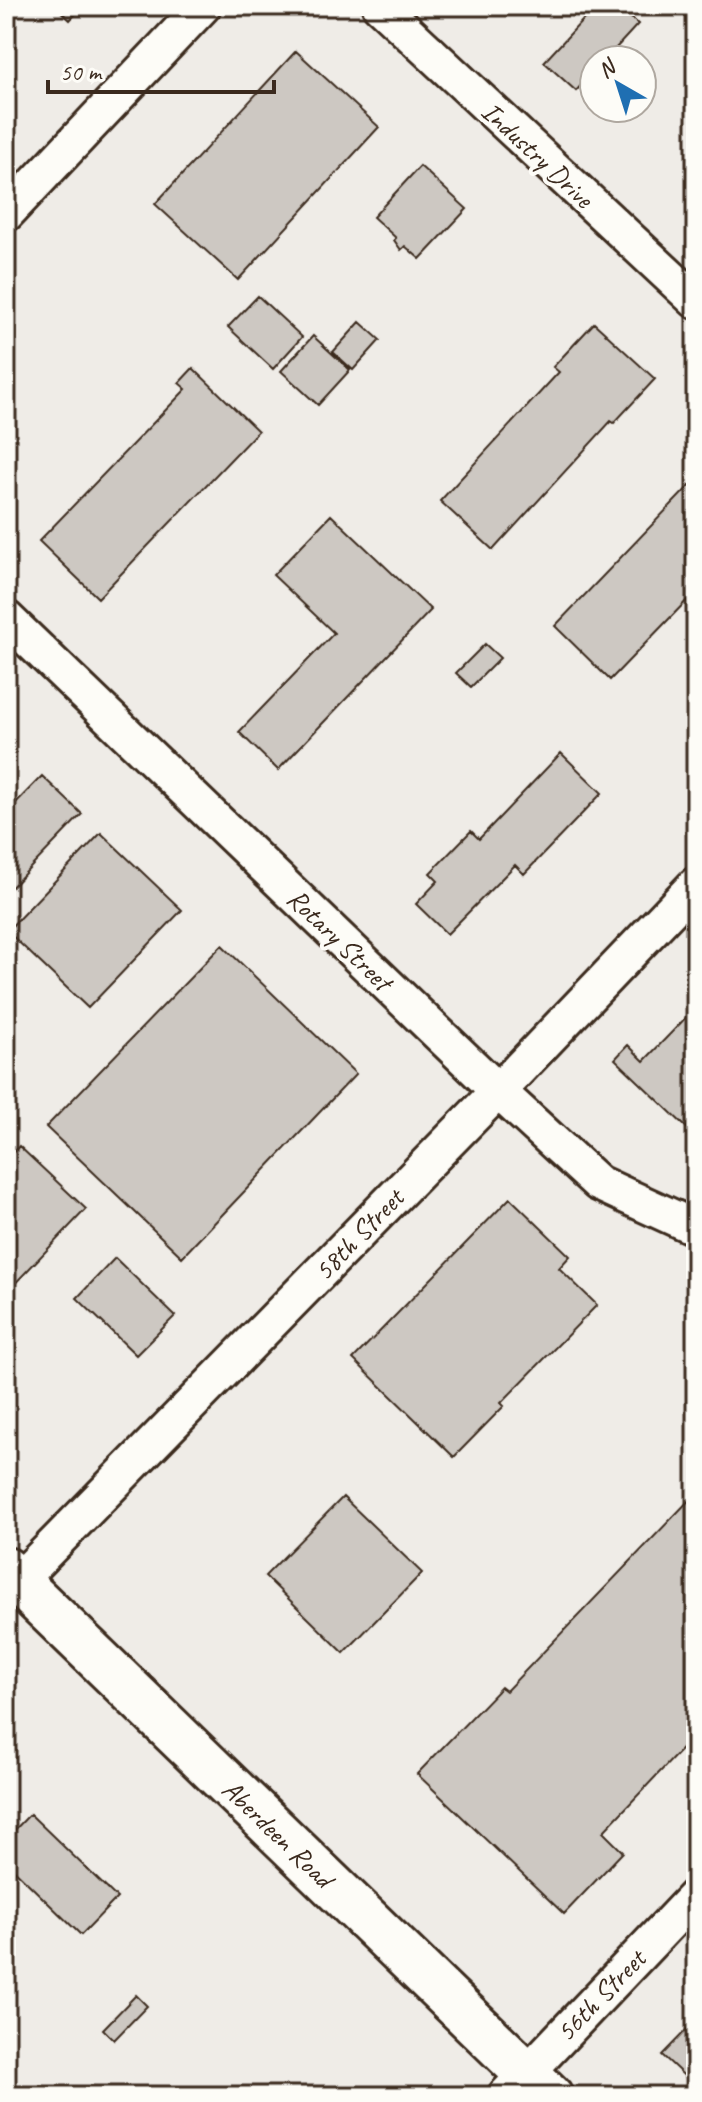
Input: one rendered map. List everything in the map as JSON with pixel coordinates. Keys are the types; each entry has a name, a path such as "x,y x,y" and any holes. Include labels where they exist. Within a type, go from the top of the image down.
{"main road":[{"name":"Aberdeen Road","path":"12,1576 527,2088"}],"street":[{"path":"6,214 203,6"},
{"name":"Industry Drive","path":"380,6 696,301"},
{"name":"Rotary Street","path":"6,618 498,1091 598,1183 696,1228"},
{"name":"58th Street","path":"12,1576 498,1091 696,884"},
{"name":"56th Street","path":"527,2088 696,1895"}],"shaded area":[{"path":"6,6 696,6 696,2096 6,2096"}],"building":[{"path":"55,6 83,6 70,20"},
{"path":"596,6 618,6 638,24 620,44 578,44 576,91 544,62"},
{"path":"296,51 379,127 238,280 155,204"},
{"path":"420,166 467,209 420,259 405,246 401,250 394,240 396,238 373,217"},
{"path":"258,296 302,337 273,369 228,327"},
{"path":"360,322 380,340 353,370 333,352"},
{"path":"594,323 655,379 614,423 611,421 493,550 440,501 559,372 553,367"},
{"path":"313,336 350,370 318,405 281,371"},
{"path":"193,368 258,431 98,598 39,541 186,389 179,383"},
{"path":"696,479 696,591 610,680 555,626"},
{"path":"331,515 431,610 278,770 239,732 334,633 273,575"},
{"path":"485,644 500,658 471,687 456,673"},
{"path":"561,753 602,793 524,874 515,865 447,934 416,904 438,881 430,873 471,831 479,839"},
{"path":"42,776 82,814 6,893 6,813"},
{"path":"101,833 182,910 88,1008 7,931"},
{"path":"222,945 356,1074 182,1257 46,1127"},
{"path":"696,1007 696,1120 688,1129 615,1059 628,1045 644,1061"},
{"path":"19,1146 86,1209 6,1293 6,1160"},
{"path":"510,1198 570,1256 559,1268 597,1305 501,1403 504,1406 454,1457 353,1359"},
{"path":"115,1258 175,1316 136,1355 77,1298"},
{"path":"696,1493 696,1734 603,1832 623,1852 564,1914 417,1774 501,1687 506,1691"},
{"path":"343,1497 422,1573 344,1653 265,1576"},
{"path":"30,1814 117,1898 81,1935 6,1862 6,1839"},
{"path":"136,1995 147,2006 114,2040 103,2029"},
{"path":"696,2020 696,2087 662,2055"}]}
